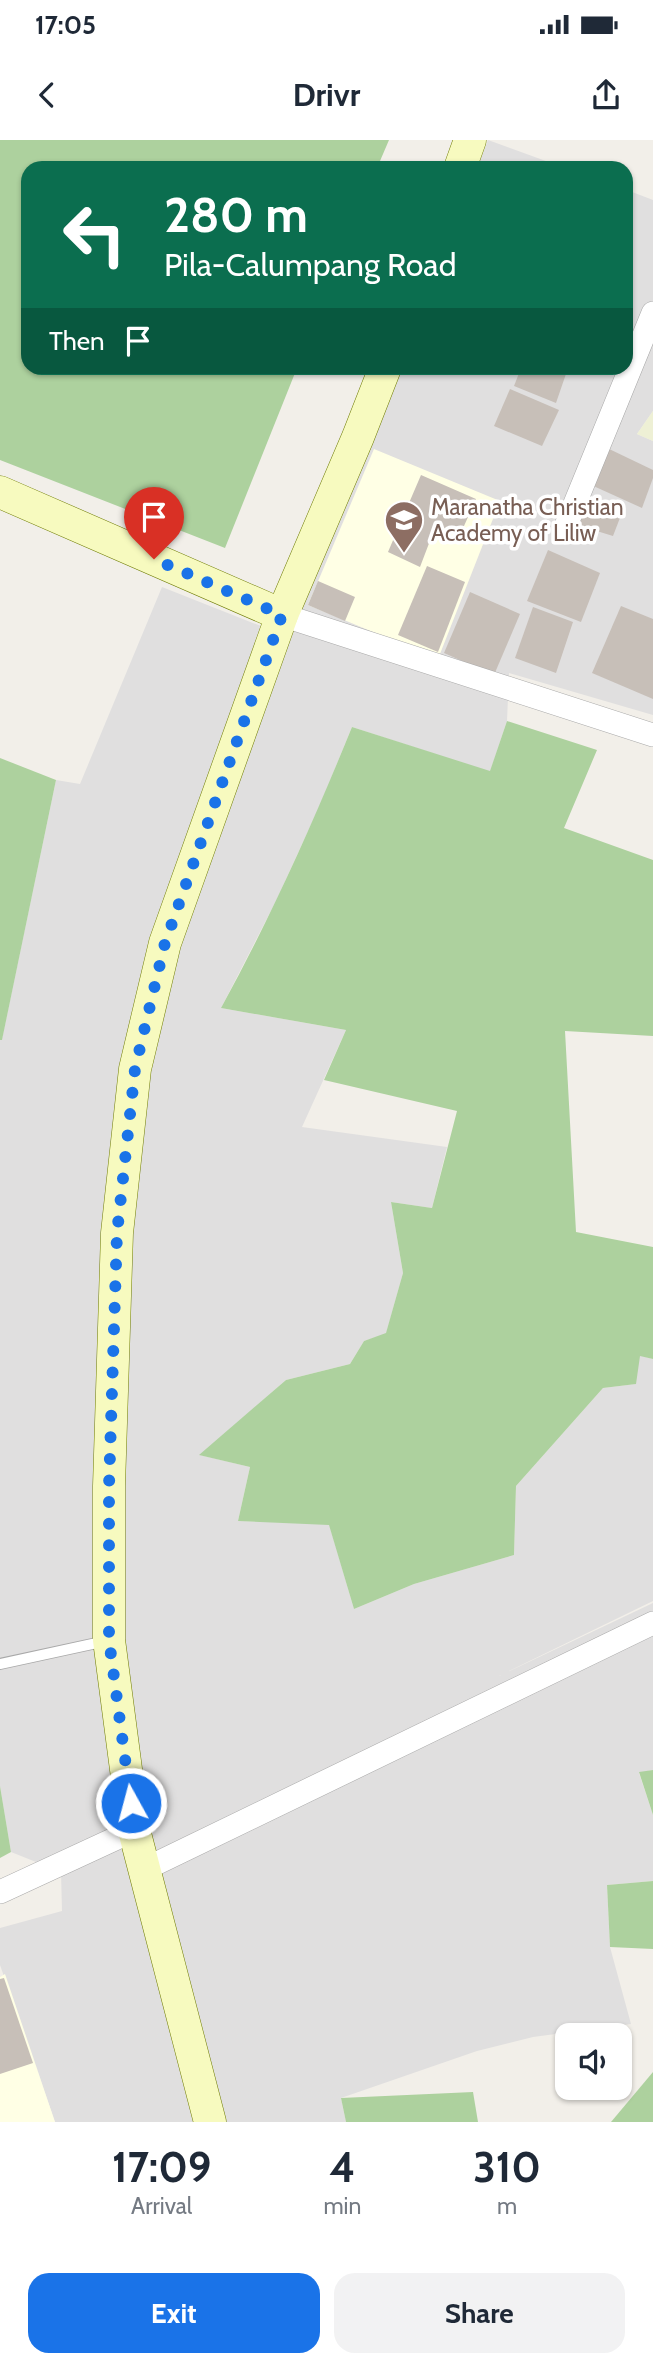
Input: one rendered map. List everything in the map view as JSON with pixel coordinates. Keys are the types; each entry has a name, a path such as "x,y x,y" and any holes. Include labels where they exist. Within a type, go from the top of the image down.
{"main road":[{"path":"462,161 470,140"},
{"path":"210,2122 134,1830 109,1640 109,1486 117,1233 135,1069 165,943 282,615 382,375"},
{"path":"0,492 282,615"}],"street":[{"path":"633,362 653,313"},
{"path":"565,528 628,375"},
{"path":"282,615 653,735"},
{"path":"145,1869 653,1623"},
{"path":"0,1892 134,1830"}],"lane":[{"path":"0,1664 109,1640"}],"shaded area":[{"path":"488,140 546,161 480,161"},
{"path":"633,192 653,200 653,411 637,434 653,441 653,715 509,673 507,721 490,772 352,727 276,901 221,1008 346,1030 302,1127 447,1147 432,1208 391,1202 403,1273 386,1334 364,1341 350,1364 286,1380 200,1455 250,1467 238,1521 329,1524 354,1609 414,1584 514,1555 516,1486 603,1388 635,1384 639,1355 653,1359 653,1601 499,1676 653,1603 653,1770 639,1773 653,1815 653,1881 607,1885 610,1947 631,2023 555,2023 555,2034 477,2051 341,2098 346,2122 55,2122 0,1965 0,1928 62,1911 61,1872 11,1852 0,1786 0,1040 56,780 80,784 162,587 291,638 395,375 633,375"},
{"path":"653,411 653,441 637,434"},
{"name":"Maranatha Christian Academy of Liliw","path":"374,449 500,501 438,659 308,605"},
{"path":"5,1974 55,2122 0,2122 0,1977"}],"green space":[{"path":"0,140 389,140 380,161 21,161 21,375 294,375 225,548 0,460"},
{"path":"507,721 597,750 564,828 653,860 653,1036 565,1031 576,1232 653,1247 653,1359 640,1356 636,1384 603,1388 516,1486 514,1555 414,1584 354,1609 329,1525 238,1521 250,1467 199,1455 286,1380 350,1364 364,1341 386,1333 403,1273 391,1202 432,1208 457,1111 324,1080 346,1030 221,1008 291,869 352,727 490,771"},
{"path":"0,758 56,780 2,1040 0,1040"},
{"path":"653,1770 653,1815 639,1772"},
{"path":"0,1786 11,1852 0,1858"},
{"path":"653,1881 653,1949 610,1947 607,1885"},
{"path":"653,2072 653,2122 611,2122 632,2100"},
{"path":"473,2092 478,2122 346,2122 341,2098"}],"building":[{"path":"518,375 566,375 556,403 514,386"},
{"path":"510,389 559,410 542,446 494,426"},
{"path":"605,447 653,470 653,478 642,508 589,484"},
{"path":"421,475 476,499 460,535 436,525 420,567 388,552"},
{"path":"583,496 623,510 613,536 574,524"},
{"path":"548,550 600,573 581,622 527,601"},
{"path":"427,566 465,582 438,652 398,635"},
{"path":"318,581 355,597 345,621 308,605"},
{"path":"470,592 520,614 494,675 444,653"},
{"path":"621,606 653,619 653,699 592,673"},
{"path":"533,607 573,622 556,673 515,658"},
{"path":"4,1978 33,2063 0,2074 0,1979"}],"place":[{"name":"Maranatha Christian Academy of Liliw","path":"404,554"}],"route":[{"path":"131,1803 109,1640 109,1486 117,1233 135,1069 165,943 282,615 154,559"}]}
